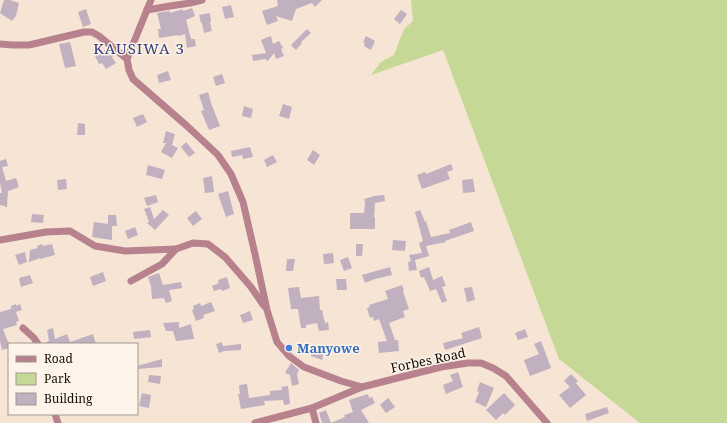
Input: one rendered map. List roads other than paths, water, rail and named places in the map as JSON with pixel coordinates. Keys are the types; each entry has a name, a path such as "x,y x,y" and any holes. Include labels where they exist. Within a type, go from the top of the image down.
{"street":[{"path":"151,0 127,59 129,70 133,79 218,155 231,174 243,202 267,310 277,342 289,356 304,367 362,387"},
{"path":"147,10 202,0"},
{"path":"0,44 29,45 84,32 92,32 127,59"},
{"path":"0,240 46,232 70,231 95,246 125,251 176,249 193,243 208,244 225,257 251,287 267,310"},
{"path":"131,281 162,264 176,249"},
{"path":"23,328 37,343"},
{"name":"Forbes Road","path":"255,423 312,408 362,387 441,367 468,363 481,363 506,376 547,423"},
{"path":"312,408 316,423"}],"place":[{"name":"Manyowe","path":"289,348"}],"district":[{"name":"KAUSIWA 3","path":"139,48"}]}
